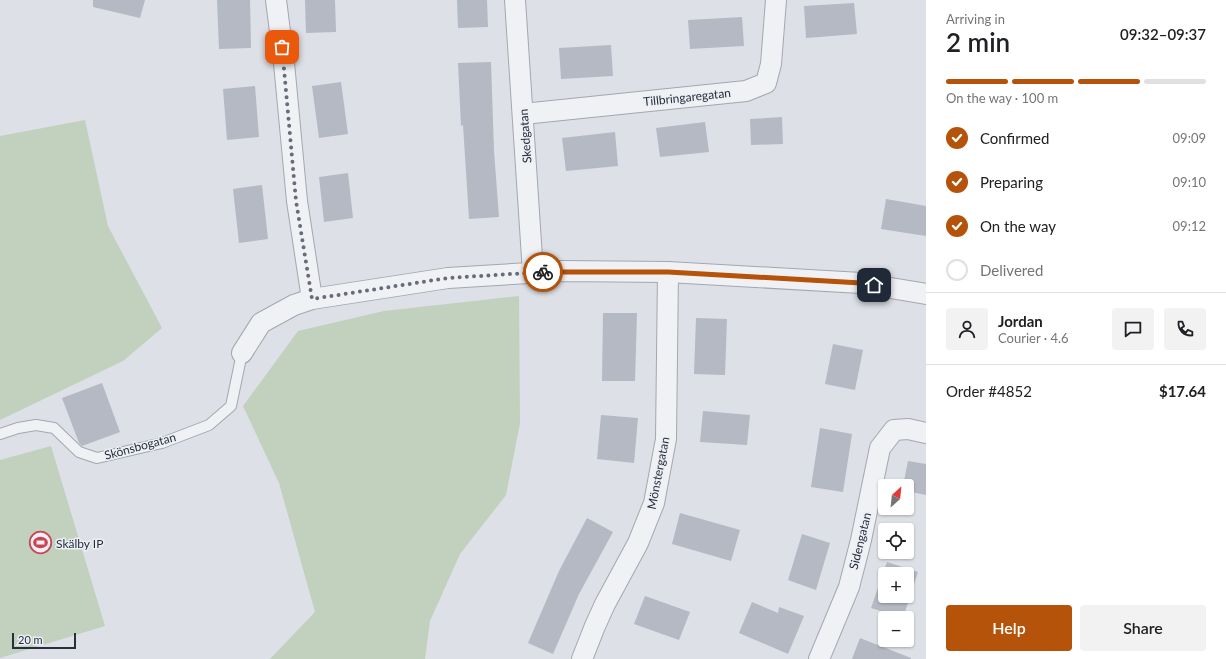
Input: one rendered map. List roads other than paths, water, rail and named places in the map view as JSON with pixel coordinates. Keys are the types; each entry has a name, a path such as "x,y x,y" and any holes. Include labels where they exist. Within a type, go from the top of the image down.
{"street":[{"path":"276,0 284,63 296,201 312,299"},
{"name":"Skedgatan","path":"515,0 533,273"},
{"name":"Tillbringaregatan","path":"523,114 746,91 766,83 771,64 776,0"},
{"name":"Skönsbogatan","path":"242,353 261,323 294,305 312,299 448,278 562,271 668,272 861,283 926,294"},
{"name":"Mönstergatan","path":"582,659 600,615 638,543 654,503 666,439 668,272"},
{"name":"Sidengatan","path":"819,659 849,586 864,526 880,448 894,430 908,429 926,433"}],"lane":[{"name":"Skönsbogatan","path":"0,434 18,428 36,425 54,428 79,452 97,458 162,443 209,425 231,406 242,353"}],"place":[{"name":"Skälby IP","path":"40,543"}]}
